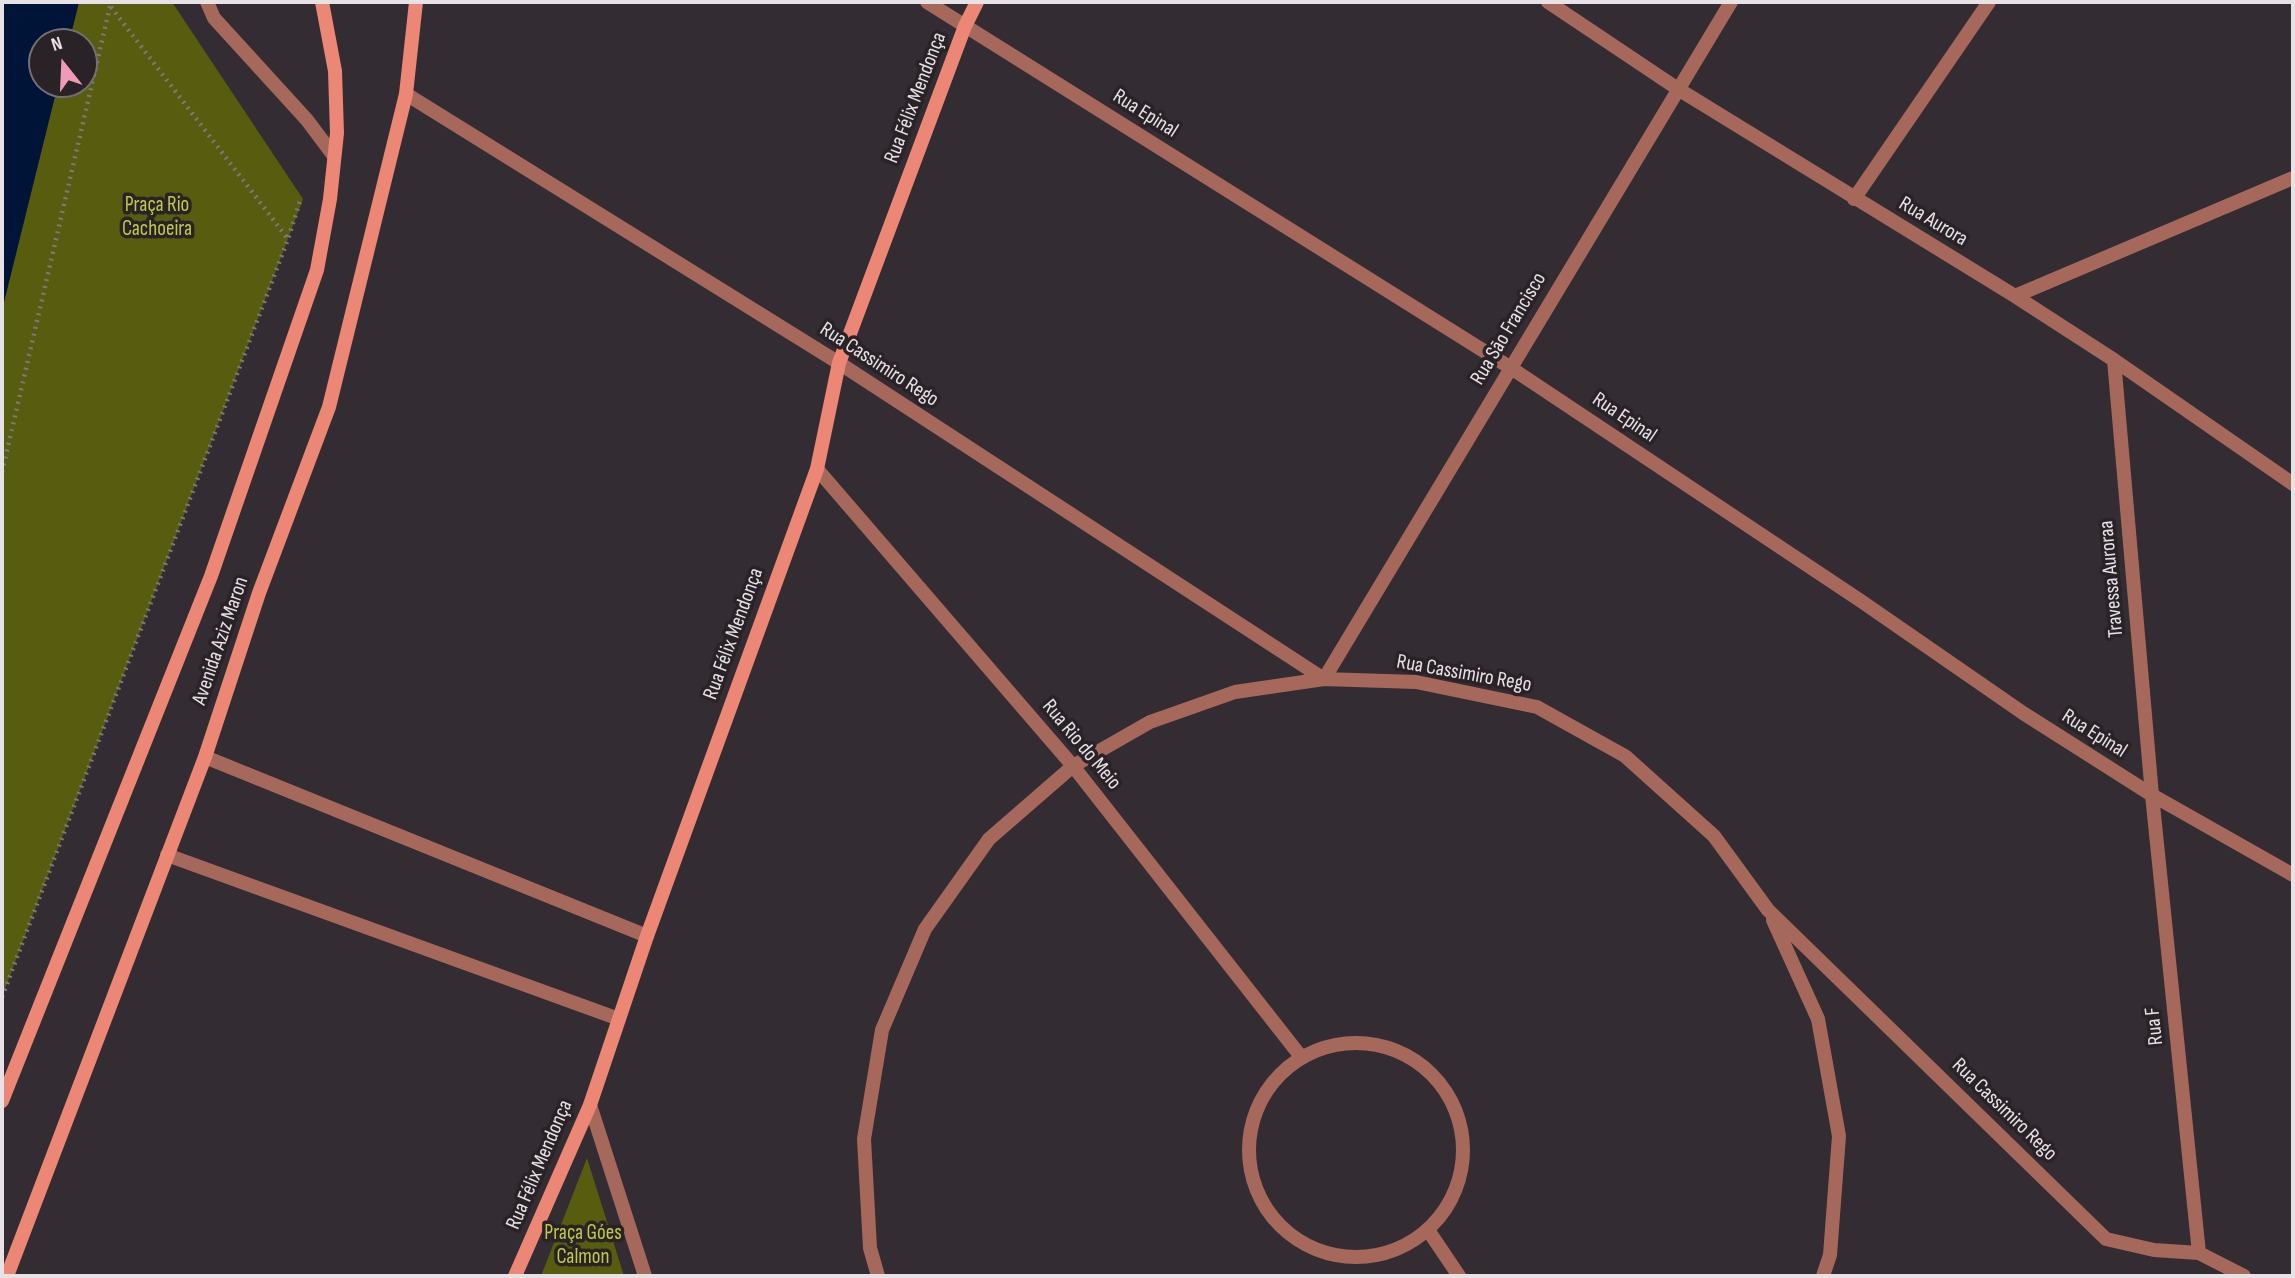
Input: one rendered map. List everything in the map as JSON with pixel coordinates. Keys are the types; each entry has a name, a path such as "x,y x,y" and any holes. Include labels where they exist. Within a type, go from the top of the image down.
{"main road":[{"name":"Avenida Aziz Maron","path":"2,1101 211,576 317,270 330,199 337,133 335,71 322,2"},
{"name":"Rua Félix Mendonça","path":"515,1276 590,1105 647,936 817,468 839,363 965,26 977,2"},
{"name":"Avenida Aziz Maron","path":"7,1276 205,757 259,593 328,407 406,94 414,5"}],"street":[{"path":"207,2 215,18 307,120 334,156"},
{"name":"Rua Epinal","path":"927,2 1511,368 1861,601 2023,713 2152,795 2293,875"},
{"name":"Rua Aurora","path":"1548,2 1678,89 2114,360 2293,484"},
{"name":"Rua São Francisco","path":"1324,679 1731,2"},
{"path":"1854,199 1989,2"},
{"name":"Rua Cassimiro Rego","path":"406,94 839,363 1324,679"},
{"path":"2015,296 2293,178"},
{"name":"Travessa Auroraa","path":"2114,360 2152,795"},
{"name":"Rua Rio do Meio","path":"817,468 1073,766 1302,1058"},
{"name":"Rua Cassimiro Rego","path":"878,1276 870,1248 864,1139 882,1030 925,929 989,839 1073,766 1150,722 1235,692 1324,679 1416,682 1536,708 1625,756 1714,836 1768,910 2106,1239 2154,1250 2199,1253 2244,1276"},
{"path":"205,757 647,936"},
{"name":"Rua F","path":"2152,795 2199,1253"},
{"path":"167,855 619,1019"},
{"name":"Rua Cassimiro Rego","path":"1768,910 1818,1018 1839,1136 1830,1255 1823,1276"},
{"path":"1339,1044 1378,1045 1415,1060 1443,1087 1460,1122 1463,1161 1452,1199 1428,1230 1397,1249 1362,1258 1326,1254 1294,1239 1268,1213 1252,1182 1248,1146 1256,1111 1274,1081 1302,1058 1339,1044"},
{"path":"590,1105 645,1276"},
{"path":"1428,1230 1459,1276"}],"path":[{"path":"110,4 288,239"},
{"path":"2,472 110,4"},
{"path":"2,997 288,239 300,199"}],"green space":[{"name":"Praça Rio Cachoeira","path":"79,2 172,2 303,199 2,997 2,310 55,98 98,98 98,28 72,28"},
{"name":"Praça Góes Calmon","path":"587,1158 624,1276 541,1276"}],"water":[{"path":"2,2 79,2 72,28 28,28 28,98 55,98 2,310"}]}
